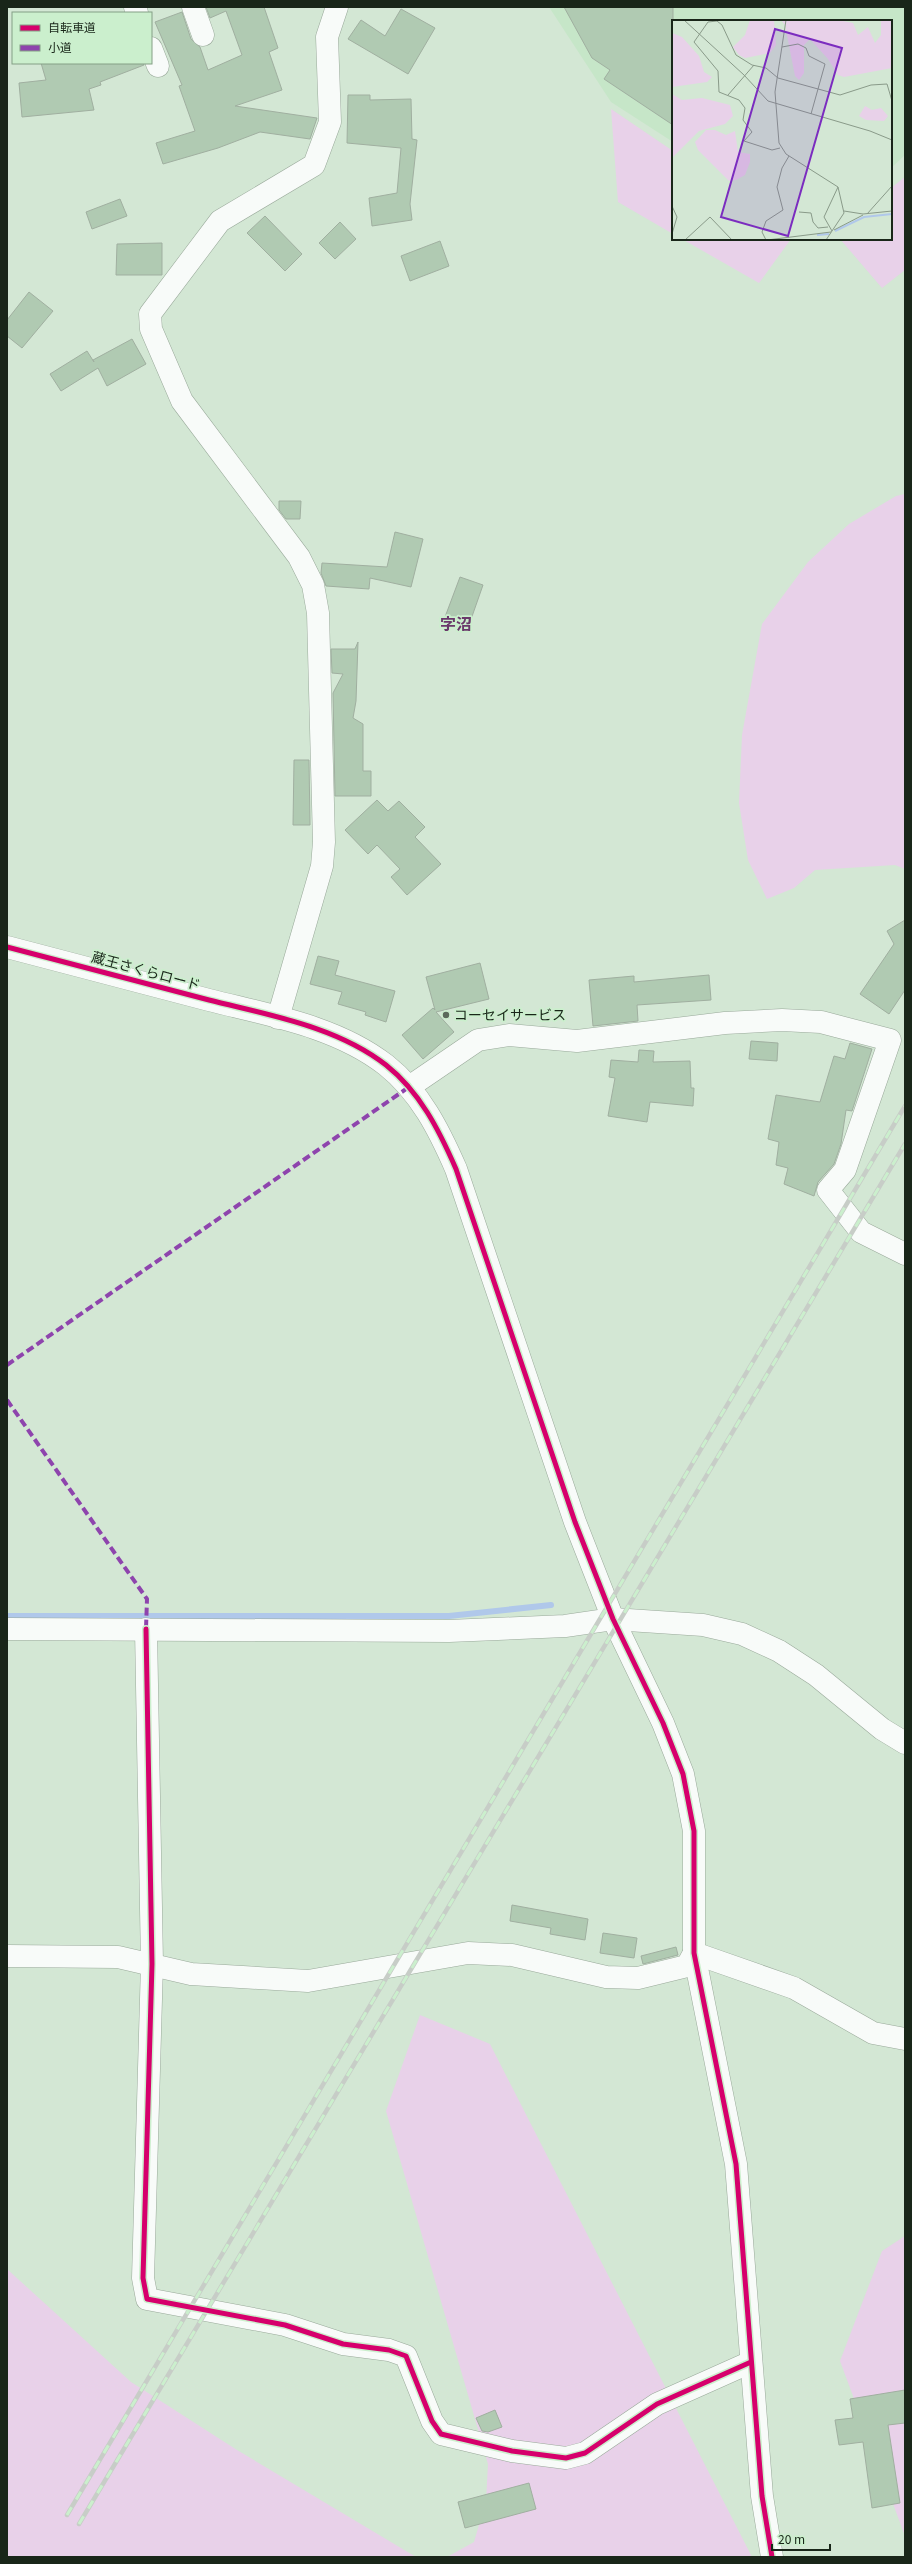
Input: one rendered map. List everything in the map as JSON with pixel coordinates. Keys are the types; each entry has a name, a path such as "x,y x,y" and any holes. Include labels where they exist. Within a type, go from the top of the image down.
{"street":[{"path":"193,7 203,35"},
{"path":"278,1018 322,866 324,842 318,613 313,584 299,557 182,401 151,329 150,314 220,221 314,165 330,122 327,37 337,7"},
{"name":"蔵王さくらロード","path":"7,947 278,1018 323,1032 356,1046 386,1065 409,1087 426,1109 444,1140 456,1169 575,1522 613,1619 663,1723 683,1774 694,1831 694,1953 736,2164 750,2362 762,2496 772,2557"},
{"path":"409,1087 478,1040 509,1035 577,1041 725,1023 782,1020 822,1022 890,1040 844,1170 828,1190 861,1232 905,1254"},
{"path":"7,1629 449,1631 565,1626 613,1619 703,1625 742,1634 779,1651 816,1675 882,1729 905,1743"},
{"path":"146,1629 152,1964 143,2278 147,2299 285,2325 343,2344 389,2350 406,2356 432,2421 441,2434 512,2451 566,2458 585,2452 657,2404 750,2362"},
{"path":"7,1956 118,1957 192,1974 308,1981 468,1953 512,1955 606,1976 638,1978 687,1966 694,1953 794,1988 873,2033 905,2039"}],"shaded area":[{"path":"549,7 905,7 905,155 892,167 892,20 672,20 672,141 611,102"},
{"path":"611,109 672,150 672,233 618,202"},
{"path":"905,177 905,270 882,288 841,240 892,240 892,187"},
{"path":"684,240 790,240 759,283"},
{"path":"905,494 905,869 895,865 815,870 794,888 767,899 748,860 739,803 742,735 762,624 808,562 849,524 896,496"},
{"path":"420,2015 490,2044 752,2557 447,2557 474,2542 486,2501 488,2464 386,2111"},
{"path":"905,2236 905,2536 840,2361 882,2251"},
{"path":"7,2269 131,2382 237,2450 416,2557 7,2557"}],"building":[{"path":"206,7 264,7 278,48 269,52 282,90 235,106 317,118 310,139 260,132 218,148 163,164 156,143 195,131 179,86 182,85 155,22 182,12 191,39 200,47 208,70 242,55 226,11 210,18"},
{"path":"564,7 673,7 672,124 604,79 610,70 592,58"},
{"path":"401,9 435,28 408,74 348,39 361,20 385,36"},
{"path":"41,64 144,65 100,82 101,85 89,89 94,110 22,117 19,83 46,80"},
{"path":"348,95 370,95 370,100 411,99 412,139 417,140 410,204 412,220 372,226 369,198 397,193 401,148 347,143"},
{"path":"120,199 127,216 92,229 86,212"},
{"path":"265,216 302,254 285,271 247,233"},
{"path":"340,222 356,239 335,259 319,243"},
{"path":"440,241 449,266 410,281 401,256"},
{"path":"162,243 162,275 116,275 117,244"},
{"path":"29,292 53,311 22,348 7,336 7,320"},
{"path":"132,339 146,364 107,386 98,368 61,391 50,374 87,351 94,362 93,360"},
{"path":"279,501 301,501 300,519 286,519 279,510"},
{"path":"395,532 423,539 411,587 370,578 369,589 326,586 321,573 322,563 387,567"},
{"path":"460,577 483,585 469,625 445,617"},
{"path":"358,642 356,701 353,718 363,724 363,771 371,771 371,796 335,796 333,693 343,674 332,673 331,649 355,649"},
{"path":"294,760 309,760 310,825 293,825"},
{"path":"377,800 388,811 399,801 425,827 415,837 441,864 407,895 391,877 400,869 377,845 368,854 345,830"},
{"path":"905,920 905,990 889,1014 860,994 894,944 887,931"},
{"path":"318,956 339,961 335,975 395,991 386,1022 365,1015 366,1012 338,1004 342,992 310,984"},
{"path":"480,963 489,999 436,1012 454,1032 423,1059 402,1035 433,1008 435,1010 426,977"},
{"path":"709,975 711,1000 637,1005 638,1021 593,1026 589,980 634,976 634,982"},
{"path":"751,1041 778,1043 777,1061 749,1059"},
{"path":"850,1043 872,1049 852,1111 846,1110 841,1144 834,1164 818,1182 814,1196 784,1184 788,1168 776,1165 779,1142 768,1139 776,1095 820,1102 834,1056 845,1059"},
{"path":"639,1050 654,1051 653,1062 690,1061 691,1088 694,1088 693,1106 650,1102 647,1122 608,1116 615,1078 609,1077 611,1060 638,1062"},
{"path":"512,1905 588,1919 585,1940 550,1934 551,1928 510,1921"},
{"path":"603,1933 637,1938 634,1958 600,1953"},
{"path":"676,1947 678,1955 643,1964 641,1956"},
{"path":"905,2390 905,2423 888,2425 900,2503 872,2508 863,2442 839,2445 835,2420 853,2418 850,2399"},
{"path":"495,2410 502,2427 488,2432 482,2431 476,2418"},
{"path":"529,2483 536,2509 465,2528 458,2502"}],"waterway":[{"path":"7,1616 449,1616 551,1605"}],"railway":[{"path":"67,2515 905,1106"},
{"path":"79,2524 905,1144"}],"marked path":[{"path":"7,1365 409,1087"},
{"path":"7,1400 147,1599 146,1629"}],"cycle path":[{"path":"7,947 278,1017 324,1031 346,1040 386,1065 409,1087 427,1112 450,1154 575,1522 613,1619 663,1723 683,1774 694,1831 694,1953 736,2164 762,2496 772,2557"},
{"path":"146,1629 152,1964 143,2278 147,2299 285,2325 343,2344 389,2350 406,2356 432,2421 441,2434 512,2451 566,2458 585,2453 657,2404 751,2362"}],"place":[{"name":"コーセイサービス","path":"446,1015"}],"district":[{"name":"字沼","path":"456,624"}]}
